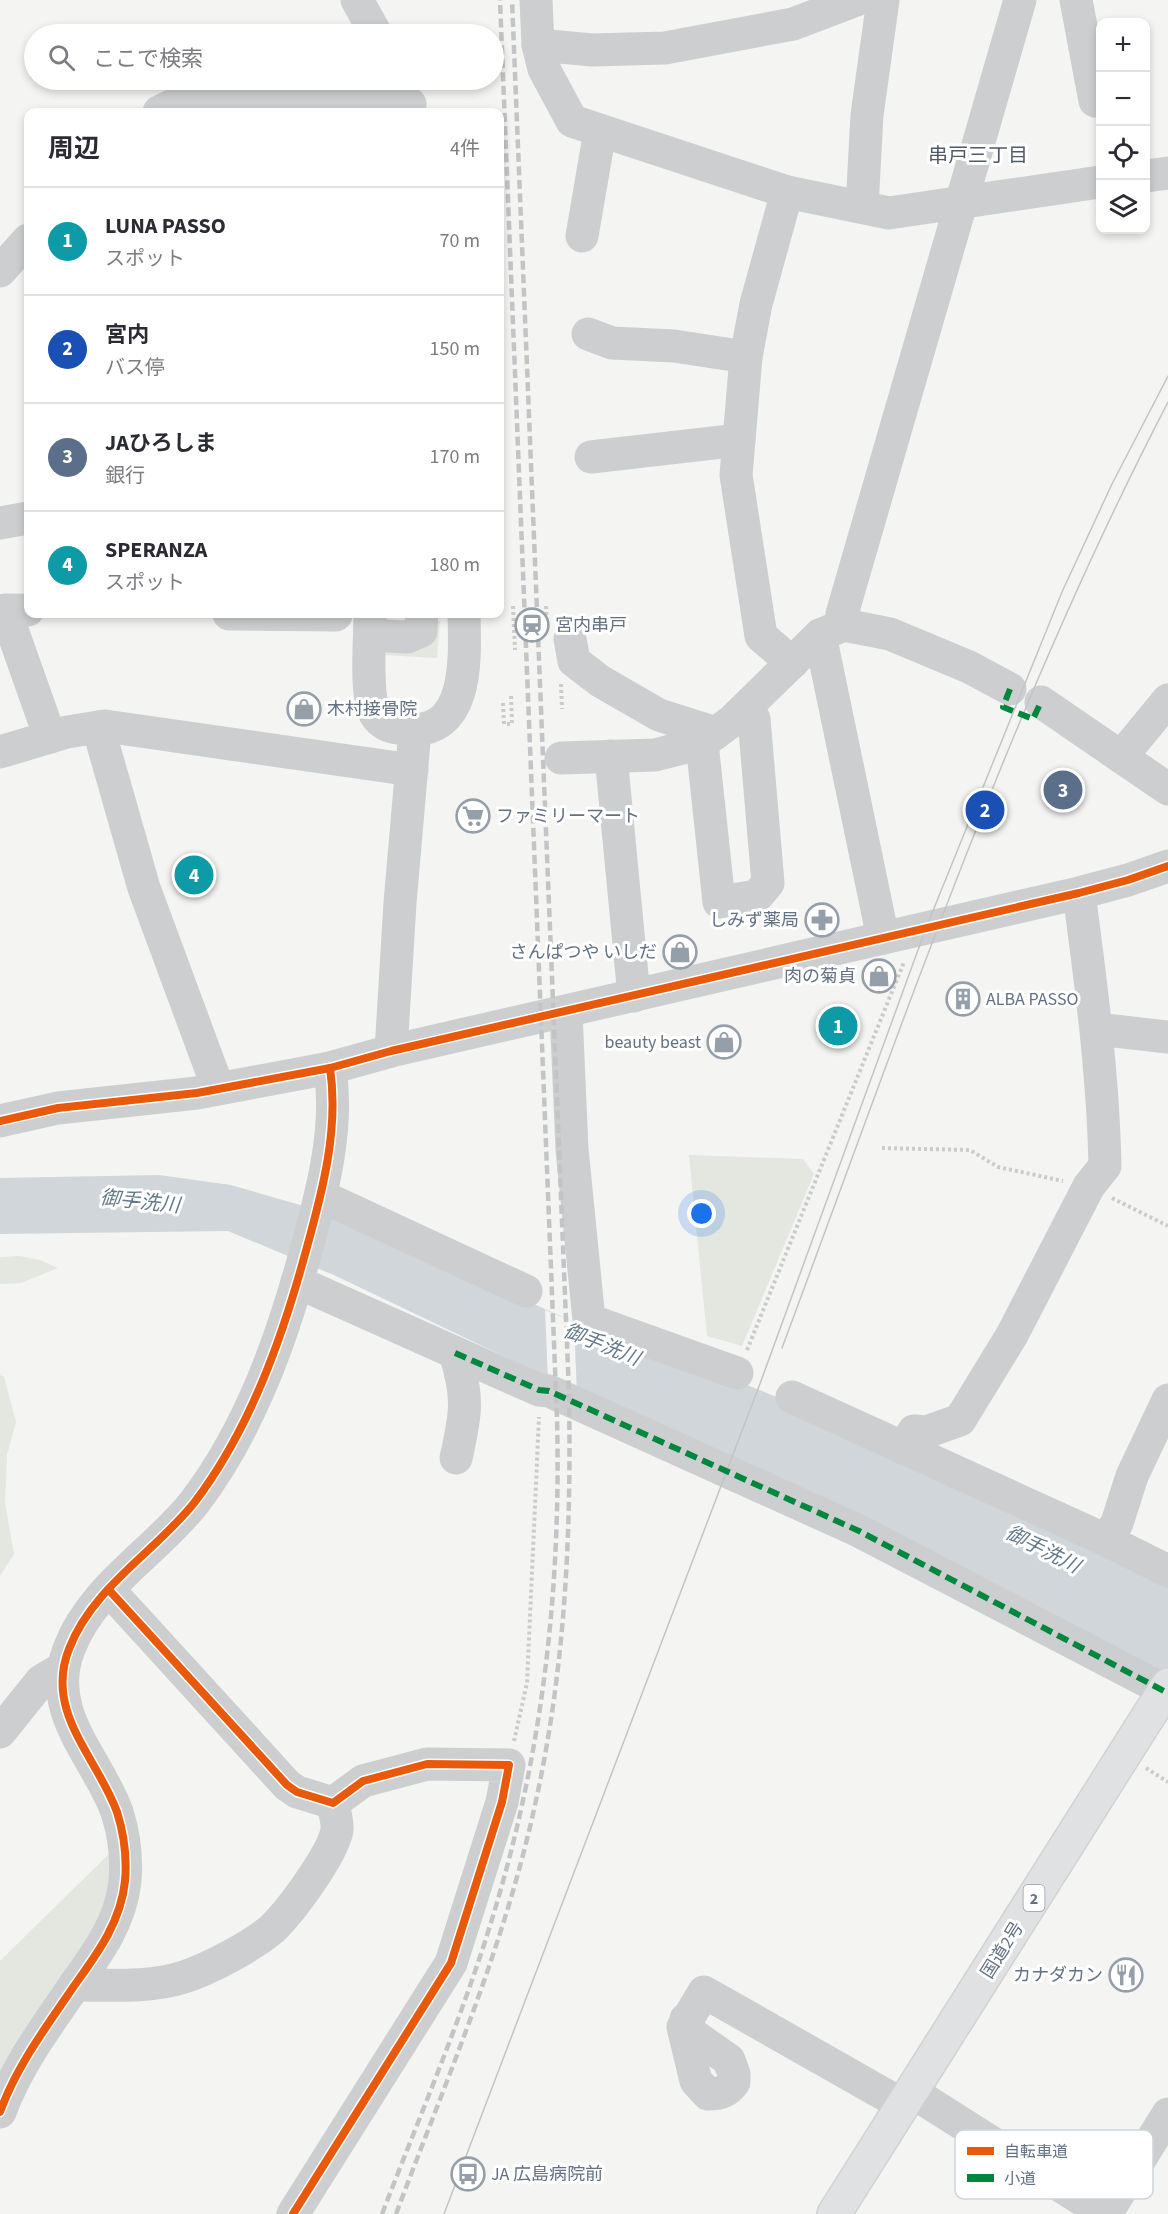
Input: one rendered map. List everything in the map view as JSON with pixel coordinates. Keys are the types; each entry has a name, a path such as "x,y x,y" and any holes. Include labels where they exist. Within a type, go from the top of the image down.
{"highway":[{"name":"国道2号","path":"834,2214 1167,1689"}],"street":[{"path":"357,0 370,24"},
{"path":"536,0 538,45 544,69 572,121 600,131 788,192 889,213 1096,183"},
{"path":"538,45 592,50 665,48 793,24 856,0"},
{"path":"862,207 867,115 883,0"},
{"path":"561,758 655,755 709,738 746,708 792,663 832,630 842,614 1020,0"},
{"path":"1076,0 1095,102"},
{"path":"168,108 190,98 243,92 295,100 408,99"},
{"path":"582,236 600,131"},
{"path":"1150,175 1168,173"},
{"path":"788,192 756,304 746,357 736,475 761,636 792,663"},
{"path":"0,271 24,244"},
{"path":"588,334 612,343 674,346 746,357"},
{"path":"591,457 739,440"},
{"path":"0,523 24,519"},
{"path":"24,610 5,610 50,737"},
{"path":"422,618 421,631 407,637 370,624 369,677 374,713 382,723 392,728 415,730 432,727 450,712 465,676 464,618"},
{"path":"832,630 890,634 969,667 1010,689"},
{"path":"832,630 883,938"},
{"path":"570,639 574,661 600,681 659,715 709,738"},
{"path":"1121,757 1168,700"},
{"path":"1041,702 1168,789"},
{"path":"709,738 719,902 757,896 768,883 754,719 746,708"},
{"path":"98,727 144,888 218,1089"},
{"path":"0,752 50,737 98,727 124,728 412,770"},
{"path":"391,1051 400,903 415,730"},
{"path":"611,756 634,996"},
{"path":"0,1121 58,1107 218,1089 330,1068 391,1051 1079,893 1168,866"},
{"path":"903,1448 914,1431 926,1432 960,1420 1012,1335 1089,1186 1106,1166 1104,1098 1079,893"},
{"path":"566,1012 572,1149 589,1320 737,1373"},
{"path":"1097,1029 1168,1037"},
{"path":"0,2110 9,2087 30,2051 111,1930 120,1907 126,1859 116,1811 68,1719 62,1685 63,1668 75,1636 109,1590 129,1565 195,1502 249,1412 299,1278 320,1200 334,1101 330,1068"},
{"path":"320,1200 526,1291"},
{"path":"299,1278 455,1353 539,1390 549,1391 563,1397 859,1531 1167,1689"},
{"path":"455,1353 463,1378 466,1413 456,1458"},
{"path":"792,1397 1106,1540 1168,1571"},
{"path":"1106,1540 1117,1523 1132,1476 1168,1400"},
{"path":"109,1590 287,1785 297,1792 333,1803"},
{"path":"0,1732 41,1681 63,1668"},
{"path":"293,2214 451,1963 502,1802 508,1765 427,1764 363,1780 333,1803"},
{"path":"75,1985 135,1985 184,1977 230,1956 272,1929 304,1890 331,1848 338,1829 333,1803"},
{"path":"686,2019 704,1992 907,2099 960,2130"},
{"path":"1153,2138 1168,2114"},
{"path":"1079,2199 1105,2214 1114,2199"}],"path":[{"path":"513,606 515,650"},
{"path":"561,683 562,709"},
{"path":"503,703 504,724 512,724 511,695"},
{"path":"737,1373 917,930"},
{"path":"882,1148 970,1150 998,1167 1089,1186 1168,1226"},
{"path":"508,1765 527,1683 539,1450 539,1390"},
{"path":"1145,1767 1168,1782"}],"shaded area":[{"path":"432,621 440,621 437,658 383,655 383,647"},
{"path":"689,1155 803,1159 814,1174 742,1346 707,1336"},
{"path":"19,1256 40,1260 58,1268 21,1283 0,1284 0,1257"},
{"path":"0,1375 4,1377 16,1422 7,1455 5,1503 14,1554 0,1576"},
{"path":"116,1847 112,1905 0,2087 0,1961"}],"water":[{"name":"御手洗川","path":"159,1175 231,1185 335,1215 614,1340 740,1382 781,1399 1168,1579 1168,1674 336,1276 228,1231 0,1234 0,1178"}],"pier":[{"path":"545,1310 574,1322 577,1395 548,1381"}],"tram line":[{"path":"444,2214 761,1381 926,928 1062,592 1112,484 1168,376"},
{"path":"782,1348 915,988 1008,750 1111,516 1168,402"}],"railway":[{"path":"500,0 501,24"},
{"path":"396,2214 472,2013 513,1891 530,1829 553,1705 566,1583 569,1393 512,0"},
{"path":"382,2214 446,2051 490,1927 502,1885 529,1770 547,1654 553,1595 558,1477 557,1418 504,90"}],"marked path":[{"path":"1010,689 1003,707 1033,719 1041,702"},
{"path":"455,1353 539,1390 549,1391 859,1531 1164,1691"}],"cycle path":[{"path":"0,1121 58,1108 197,1093 330,1068 391,1051 1079,893 1168,866"},
{"path":"0,2112 33,2046 107,1937 123,1896 126,1864 117,1812 76,1734 63,1693 63,1672 69,1649 79,1627 108,1589 194,1503 232,1444 263,1380 298,1280 319,1203 331,1136 330,1068"},
{"path":"109,1590 287,1785 297,1792 333,1803 363,1781 427,1764 509,1765 502,1802 451,1963 293,2214"}],"place":[{"name":"宮内串戸","path":"532,625"},
{"name":"木村接骨院","path":"304,709"},
{"name":"JAひろしま","path":"1063,790"},
{"name":"宮内","path":"985,810"},
{"name":"ファミリーマート","path":"473,816"},
{"name":"SPERANZA","path":"194,875"},
{"name":"しみず薬局","path":"822,920"},
{"name":"さんぱつや いしだ","path":"680,952"},
{"name":"肉の菊貞","path":"879,976"},
{"name":"ALBA PASSO","path":"963,999"},
{"name":"LUNA PASSO","path":"838,1026"},
{"name":"beauty beast","path":"724,1042"},
{"name":"カナダカン","path":"1126,1975"},
{"name":"JA 広島病院前","path":"468,2174"}],"district":[{"name":"串戸三丁目","path":"978,155"}]}
